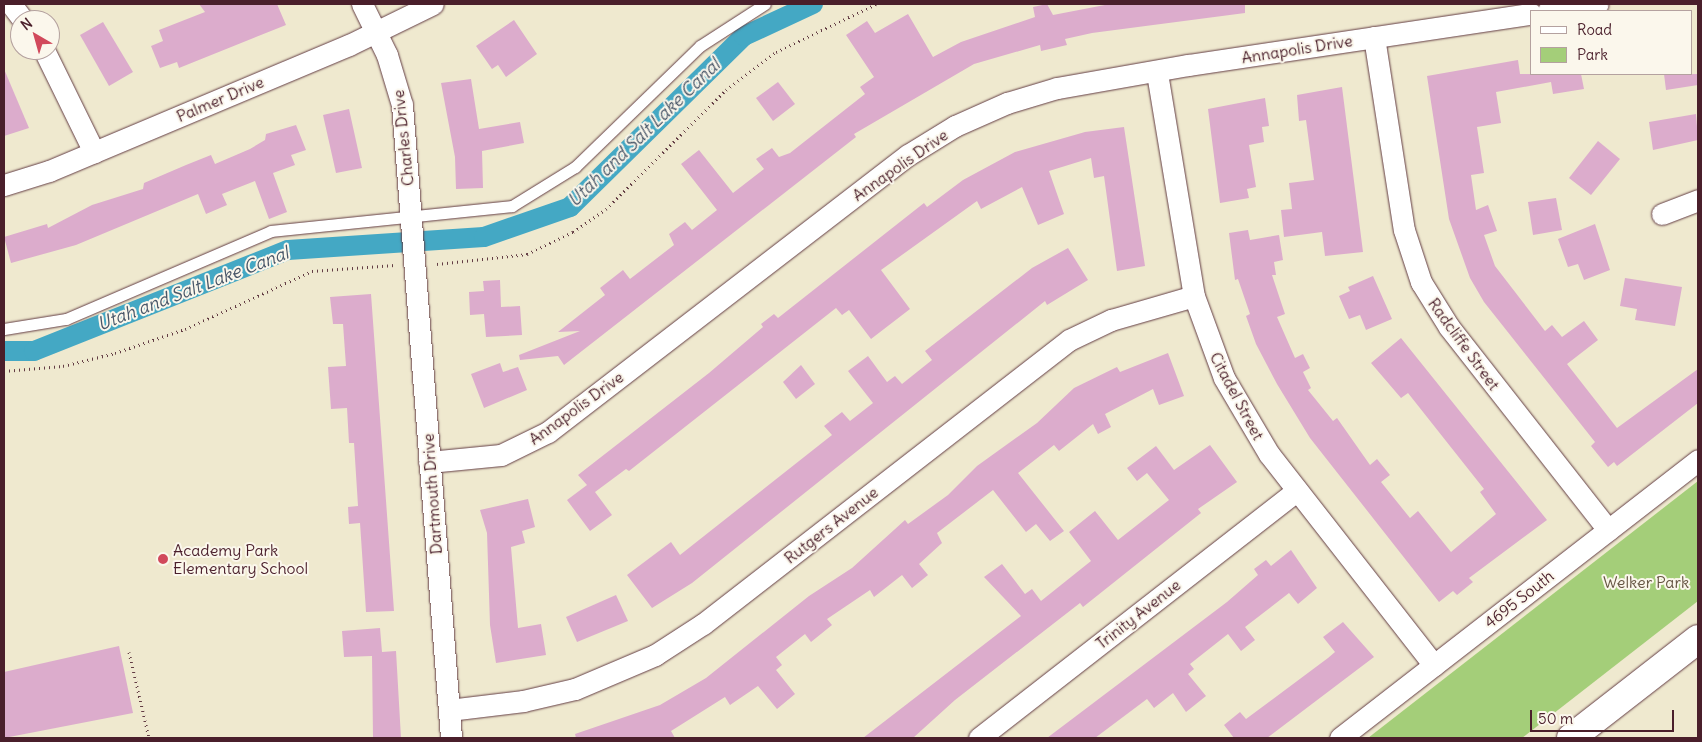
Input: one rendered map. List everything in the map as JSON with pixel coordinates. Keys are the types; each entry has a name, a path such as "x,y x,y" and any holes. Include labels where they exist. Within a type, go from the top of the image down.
{"main road":[{"path":"1571,738 1698,639"}],"street":[{"name":"Charles Drive","path":"362,4 378,33 402,105 414,250"},
{"name":"Palmer Drive","path":"4,185 94,152 378,33 432,4"},
{"path":"1555,10 1598,4"},
{"name":"Annapolis Drive","path":"429,462 501,455 548,432 908,155 955,126 1007,103 1057,88 1530,14"},
{"name":"Radcliffe Street","path":"1374,37 1414,266 1449,328 1608,530"},
{"path":"49,60 94,152"},
{"name":"Citadel Street","path":"1156,74 1194,296 1214,357 1237,402 1297,490 1434,665"},
{"path":"1662,214 1698,200"},
{"name":"Dartmouth Drive","path":"414,250 451,738"},
{"name":"Rutgers Avenue","path":"449,710 523,701 575,689 655,655 703,624 1069,340 1111,320 1194,296"},
{"name":"4695 South","path":"1340,738 1698,460"},
{"name":"Trinity Avenue","path":"979,738 1297,490"}],"lane":[{"path":"4,329 66,320 271,231 411,220 512,206 575,167 700,46 765,4"}],"path":[{"path":"437,264 527,254 572,232 606,209 726,90 754,68 776,52 876,4"},
{"path":"4,371 63,366 115,354 185,328 312,271 396,265"},
{"path":"129,652 149,738"}],"green space":[{"name":"Welker Park","path":"1698,481 1698,601 1522,738 1368,738"}],"building":[{"path":"199,4 277,4 286,25 179,68 177,62 160,68 151,46 163,41 159,30 205,12"},
{"path":"1047,4 1053,15 1110,4 1245,4 1245,13 1092,33 1065,39 1067,45 1041,51 1040,45 974,64 854,134 856,137 564,365 558,356 520,360 519,355 580,331 558,332 605,295 600,288 623,270 630,279 674,245 669,234 685,222 692,230 717,210 681,164 699,150 733,193 764,169 756,159 772,148 779,157 790,153 865,94 860,87 874,77 846,35 867,21 875,33 908,14 933,57 961,42 1035,17 1033,7"},
{"path":"514,20 537,54 506,77 498,65 492,69 476,46"},
{"path":"103,22 133,72 109,86 80,35"},
{"path":"1518,60 1520,74 1581,75 1584,89 1553,94 1551,82 1496,92 1501,123 1477,127 1484,173 1471,175 1476,210 1488,205 1497,231 1484,235 1495,266 1545,331 1552,325 1562,337 1584,321 1598,340 1567,364 1617,428 1698,369 1698,403 1617,466 1614,462 1608,467 1591,446 1595,442 1484,302 1470,278 1449,219 1427,76"},
{"path":"4,69 29,128 4,136"},
{"path":"1698,74 1698,85 1666,90 1664,75"},
{"path":"471,79 479,129 520,122 524,143 482,151 483,188 456,189 455,157 441,83"},
{"path":"778,82 795,104 773,121 756,98"},
{"path":"1342,87 1363,252 1325,256 1322,232 1284,237 1281,210 1292,209 1289,183 1314,180 1306,120 1299,121 1297,95"},
{"path":"1265,98 1269,126 1262,127 1264,142 1249,145 1256,187 1247,189 1249,198 1220,203 1208,109"},
{"path":"349,109 362,168 336,173 323,115"},
{"path":"1696,114 1698,140 1653,150 1649,122"},
{"path":"296,125 306,150 291,155 295,165 273,173 287,212 269,219 255,181 222,194 227,205 206,214 198,194 76,245 11,263 4,237 47,224 48,228 92,205 143,189 144,183 211,155 215,164 250,149 265,140 266,134"},
{"path":"1124,127 1145,266 1117,271 1104,176 1094,178 1091,158 1049,171 1064,214 1038,225 1022,187 981,209 977,201 881,270 910,309 871,339 849,310 842,315 836,308 629,471 626,469 595,492 612,515 590,531 567,500 587,485 578,475 709,373 763,327 761,324 774,314 778,318 924,203 927,207 963,180 1015,152 1085,132"},
{"path":"1598,141 1620,159 1591,195 1569,178"},
{"path":"1556,198 1562,230 1533,235 1528,202"},
{"path":"1595,224 1610,270 1584,280 1578,264 1568,267 1558,239"},
{"path":"1248,230 1250,240 1279,235 1283,260 1274,262 1276,275 1272,275 1285,314 1277,317 1295,358 1303,354 1310,368 1303,372 1311,388 1308,390 1333,421 1337,418 1370,465 1377,459 1390,475 1381,482 1410,518 1418,511 1451,552 1496,514 1480,492 1484,489 1408,393 1401,398 1371,363 1401,338 1547,520 1469,578 1473,582 1457,595 1453,591 1439,602 1310,438 1277,384 1256,344 1246,316 1250,314 1238,279 1235,280 1229,233"},
{"path":"1068,248 1088,280 1047,305 1045,301 692,583 652,608 627,575 671,542 680,555 832,435 824,426 842,412 850,421 873,403 848,371 868,356 887,382 895,376 902,384 932,360 925,351 1032,268"},
{"path":"1373,276 1392,319 1366,330 1360,315 1349,319 1339,296 1350,291 1348,287"},
{"path":"1625,278 1682,287 1675,326 1635,320 1637,309 1620,306"},
{"path":"500,280 501,307 520,306 522,335 486,337 484,314 470,315 469,292 484,291 483,281"},
{"path":"371,294 394,611 366,612 360,523 349,524 348,507 358,506 354,443 349,443 347,408 331,409 328,367 346,366 343,324 333,324 330,297"},
{"path":"1168,353 1184,396 1159,405 1153,389 1105,414 1111,427 1098,434 1093,424 1059,451 1054,445 1018,473 1064,531 1050,541 1036,524 1026,532 993,490 937,533 942,543 919,564 928,575 912,588 902,575 874,597 870,590 827,619 832,625 811,642 805,634 776,657 782,665 776,670 795,694 777,709 758,686 730,705 725,697 671,731 675,738 576,738 575,734 660,705 706,678 809,596 852,568 905,520 908,524 948,495 977,466 1037,423 1074,388 1117,367 1120,372"},
{"path":"500,363 503,372 518,367 527,390 484,408 471,374"},
{"path":"801,365 815,384 796,399 783,382"},
{"path":"1210,445 1237,482 1198,509 1201,513 1083,607 1080,603 955,700 913,738 863,738 1021,616 984,577 1002,564 1025,594 1032,589 1041,601 1091,561 1069,532 1095,511 1118,540 1169,500 1147,473 1137,481 1127,468 1156,446 1174,470"},
{"path":"528,499 535,527 522,531 525,543 511,547 518,628 541,624 546,655 496,663 490,625 487,533 480,510"},
{"path":"1291,550 1317,588 1298,604 1289,593 1245,627 1255,640 1241,651 1228,634 1190,664 1194,669 1188,674 1206,696 1186,712 1173,693 1154,708 1147,699 1095,738 1047,738 1227,602 1258,575 1254,569 1266,560 1271,566"},
{"path":"616,595 628,621 577,642 566,617"},
{"path":"1343,622 1374,657 1267,738 1234,738 1224,725 1240,712 1246,719 1335,652 1323,637"},
{"path":"380,628 382,652 396,651 401,738 373,738 372,656 344,657 342,631"},
{"path":"119,646 133,713 4,738 4,672"}],"waterway":[{"name":"Utah and Salt Lake Canal","path":"4,351 34,351 288,250 484,237 570,207 744,36 813,4"}],"place":[{"name":"Academy Park Elementary School","path":"163,559"}]}
